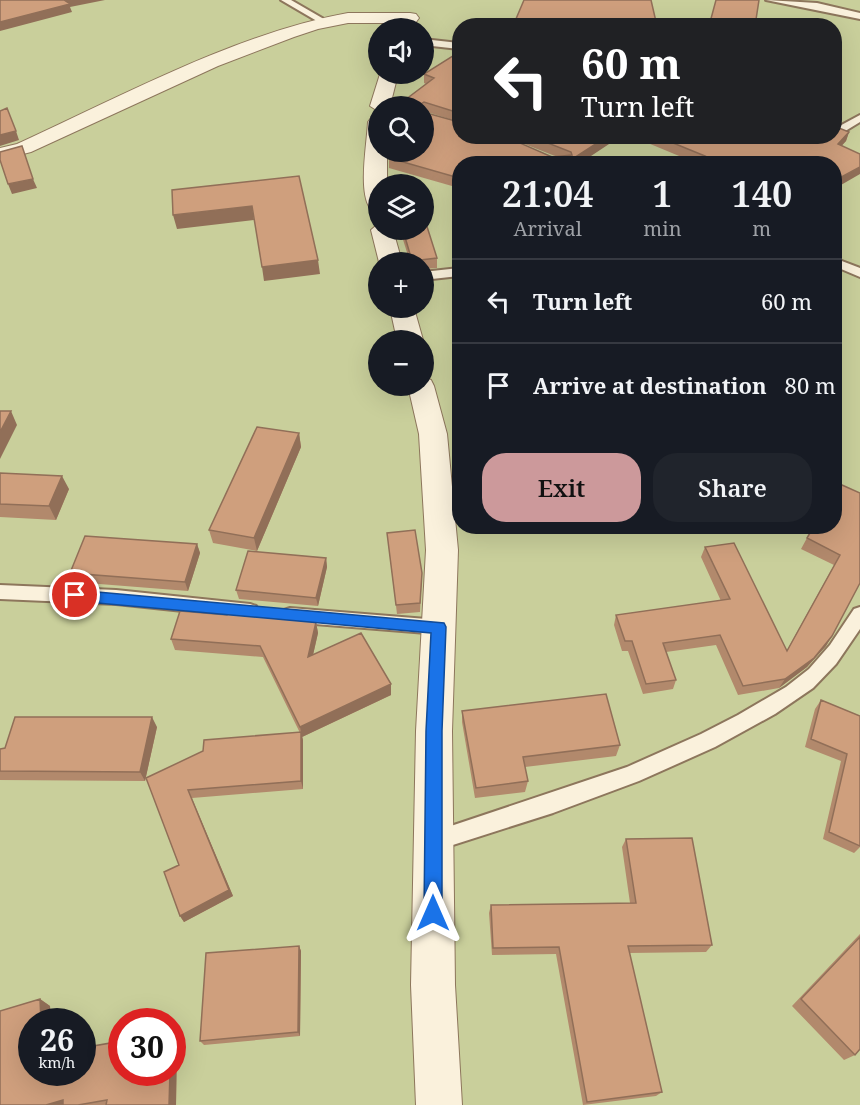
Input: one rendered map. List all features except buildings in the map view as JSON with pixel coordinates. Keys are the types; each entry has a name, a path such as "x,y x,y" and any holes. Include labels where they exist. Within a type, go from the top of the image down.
{"street":[{"path":"411,18 421,0"},
{"path":"0,154 24,148 212,62 288,33 325,22 372,18"},
{"path":"424,396 433,434 441,538 434,731 433,985 439,1105"}],"lane":[{"path":"285,0 325,22"},
{"path":"770,0 818,6 860,16"},
{"path":"434,43 452,45"},
{"path":"842,128 860,118"},
{"path":"842,265 860,273"},
{"path":"434,275 452,273"},
{"path":"0,592 116,597 439,627"},
{"path":"434,841 560,802 706,743 807,683 833,657 860,614"}],"green space":[{"path":"0,0 860,0 860,1105 0,1105"}],"route":[{"path":"75,595 439,627 434,731 433,913"}]}
